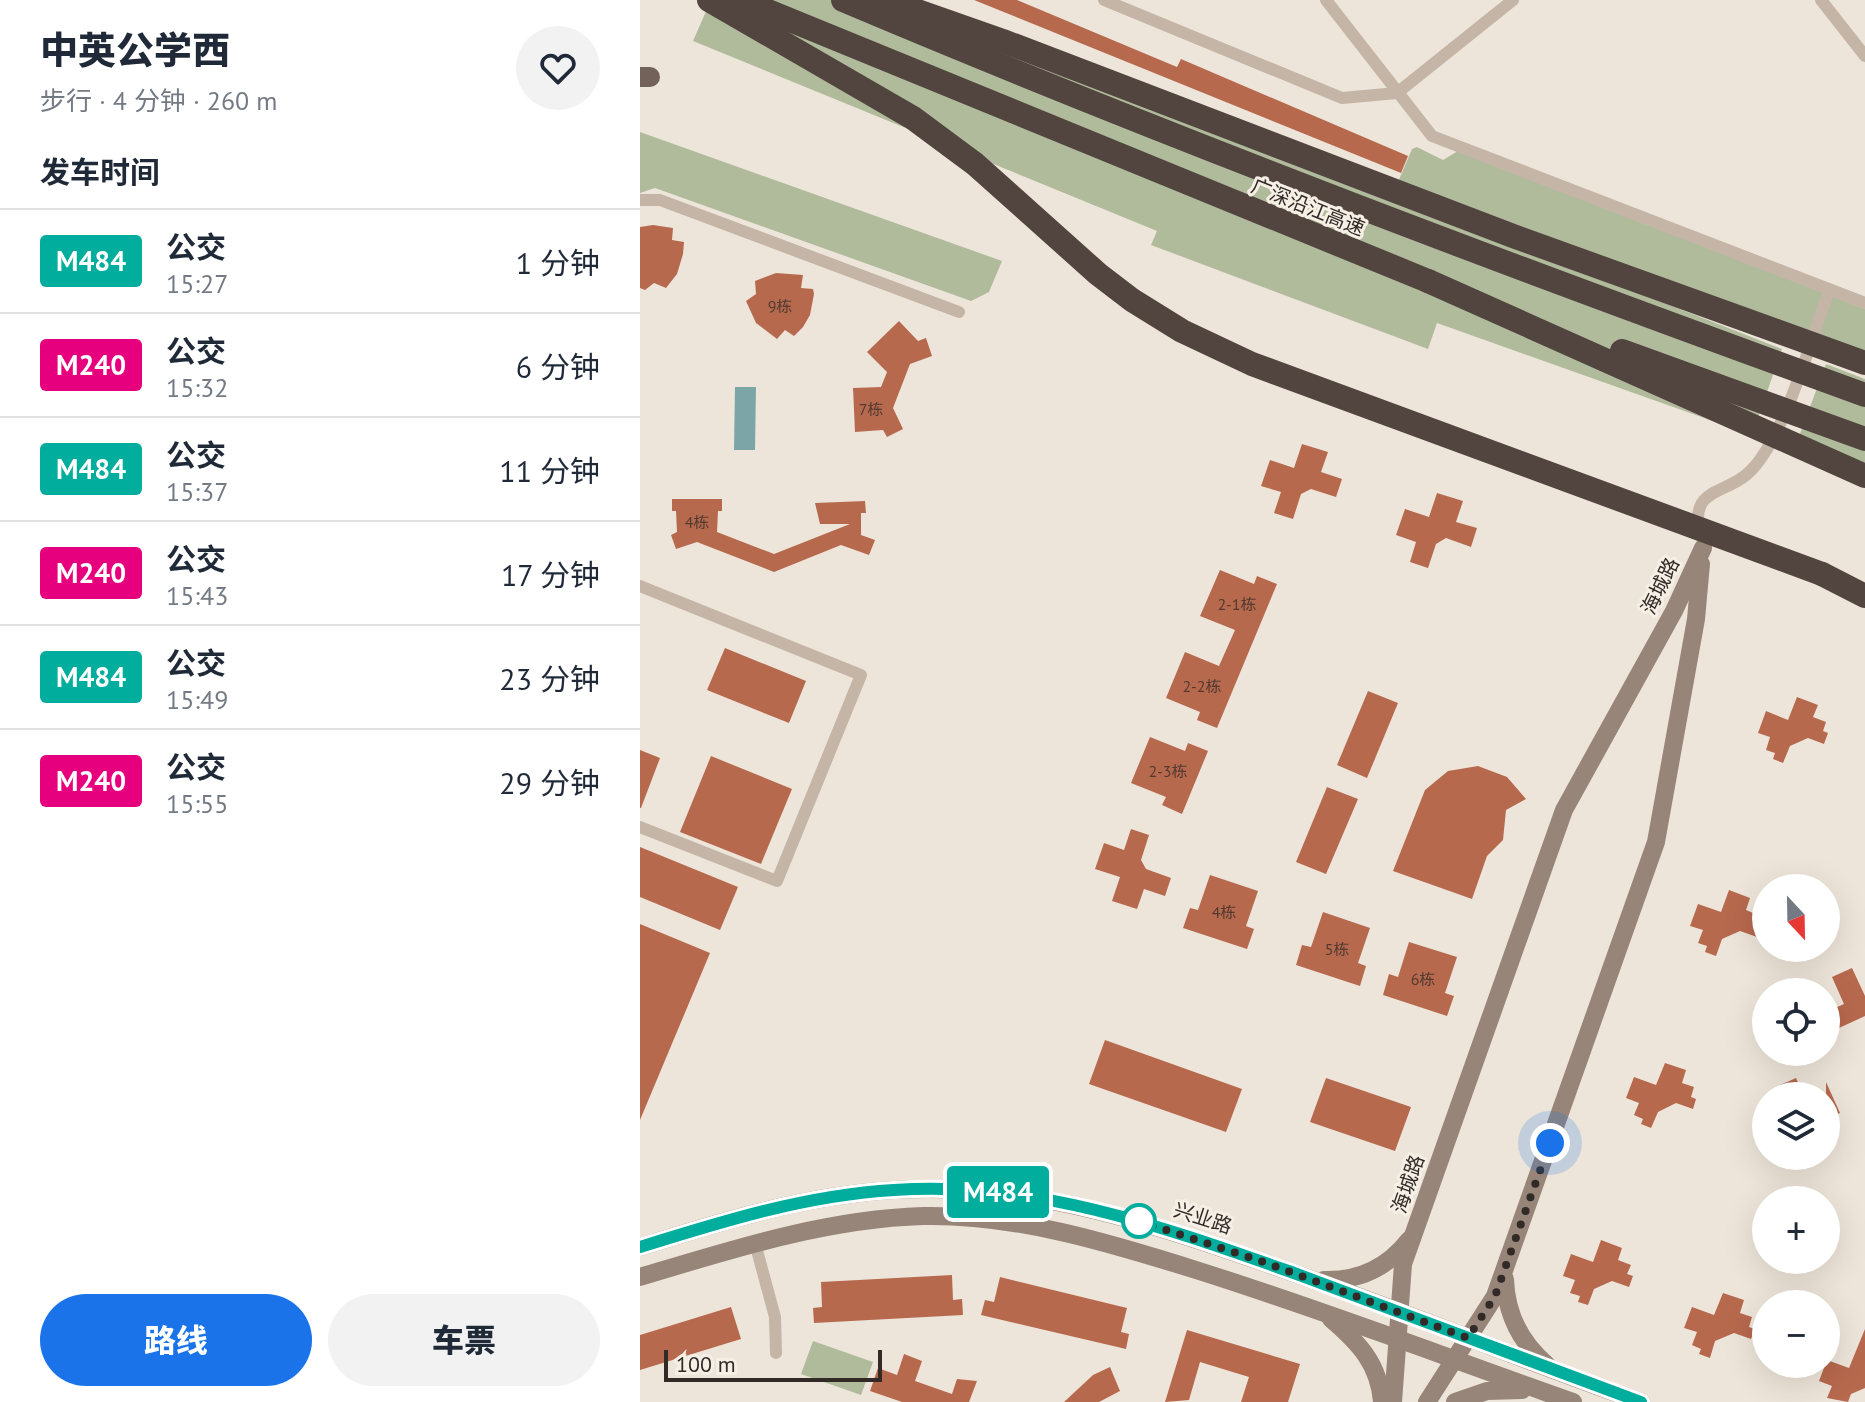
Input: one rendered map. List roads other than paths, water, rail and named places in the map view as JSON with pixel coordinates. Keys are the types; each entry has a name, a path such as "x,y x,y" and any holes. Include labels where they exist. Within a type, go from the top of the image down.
{"highway":[{"path":"709,0 913,118 975,164 1098,274 1158,317 1194,337 1263,369 1822,574 1865,596"},
{"name":"广深沿江高速","path":"741,0 1428,281 1865,439"},
{"name":"广深沿江高速","path":"843,0 1016,73 1309,188 1865,395"},
{"path":"886,0 1003,41 1513,236 1865,363"},
{"path":"1428,281 1865,476"},
{"path":"1822,574 1865,581"}],"main road":[{"name":"海城路","path":"1393,1402 1403,1264 1564,810 1674,611 1703,548"},
{"name":"海城路","path":"1427,1402 1495,1296 1656,842 1696,619 1703,548"},
{"name":"兴业路","path":"640,1247 732,1219 823,1199 894,1190 966,1189 1091,1207 1182,1234 1308,1278 1641,1402"},
{"path":"640,1277 755,1243 879,1219 977,1219 1128,1250 1323,1312 1573,1402"},
{"path":"1308,1278 1336,1281 1376,1269 1398,1253 1415,1231"},
{"path":"1507,1263 1506,1292 1519,1333 1536,1355 1559,1373"},
{"path":"1323,1312 1367,1354 1376,1373 1382,1402"},
{"path":"1455,1402 1487,1391 1546,1392"}],"street":[{"path":"1104,0 1342,98 1397,93 1513,0"},
{"path":"1326,0 1432,136 1865,303"},
{"path":"1821,0 1865,56"},
{"path":"640,200 660,200 959,312"},
{"path":"1703,548 1697,516 1700,504 1709,494 1740,480 1768,448 1829,291"},
{"path":"640,586 861,675 777,881 640,827"},
{"path":"755,1243 775,1317 776,1353"}],"water":[{"path":"735,387 756,387 755,450 734,450"}]}
